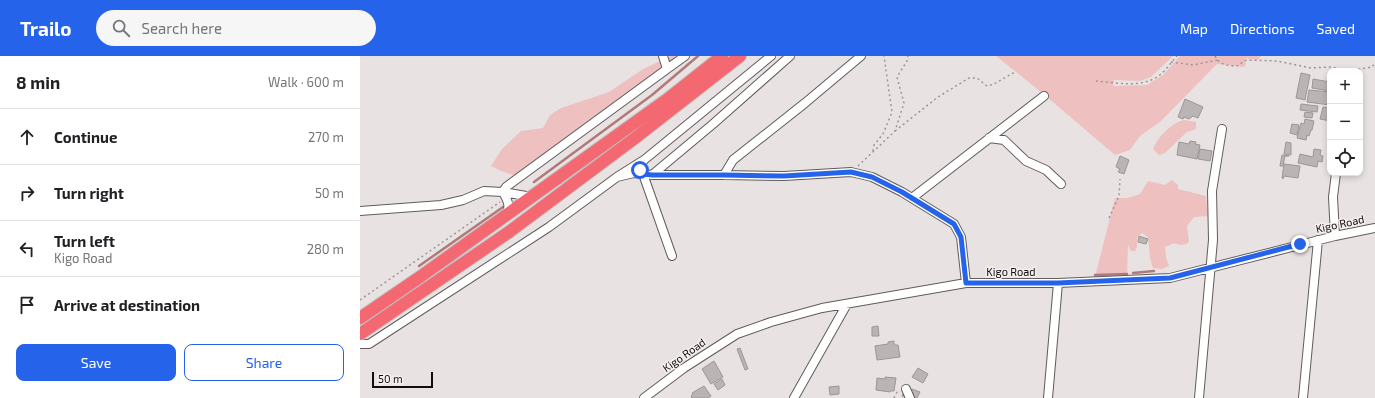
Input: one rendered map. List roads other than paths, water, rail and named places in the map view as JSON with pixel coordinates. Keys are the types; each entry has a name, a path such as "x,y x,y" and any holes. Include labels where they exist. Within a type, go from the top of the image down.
{"highway":[{"path":"360,318 507,215 669,98 722,56"},
{"path":"360,334 509,232 635,138 740,56"}],"street":[{"path":"663,56 667,69"},
{"path":"507,215 509,203 505,195 506,187 685,56"},
{"path":"360,344 369,344 549,227 617,177 644,160 771,56"},
{"path":"648,175 713,124 790,56"},
{"path":"724,175 733,160 861,56"},
{"path":"912,198 1044,96"},
{"path":"1199,398 1211,267 1213,221 1212,191 1222,129"},
{"path":"989,138 1004,140 1026,161 1046,170 1061,184"},
{"path":"644,160 640,170 648,175 672,256"},
{"path":"617,177 634,173 648,175 784,176 851,172 872,177 947,218 956,228 961,237 966,283"},
{"path":"1335,236 1333,198 1336,176"},
{"path":"360,211 441,205 463,200 484,191 505,195 532,197"},
{"name":"Kigo Road","path":"644,398 684,368 737,334 778,320 822,308 966,283 1058,283 1170,278 1318,240 1375,228"},
{"path":"1303,398 1318,240"},
{"path":"1048,398 1058,283"},
{"path":"794,398 847,304"},
{"path":"902,389 910,398"}],"waterway":[{"path":"534,182 652,95 698,56"},
{"path":"419,266 503,207"},
{"path":"1133,273 1154,271"},
{"path":"1095,275 1127,274"}]}
